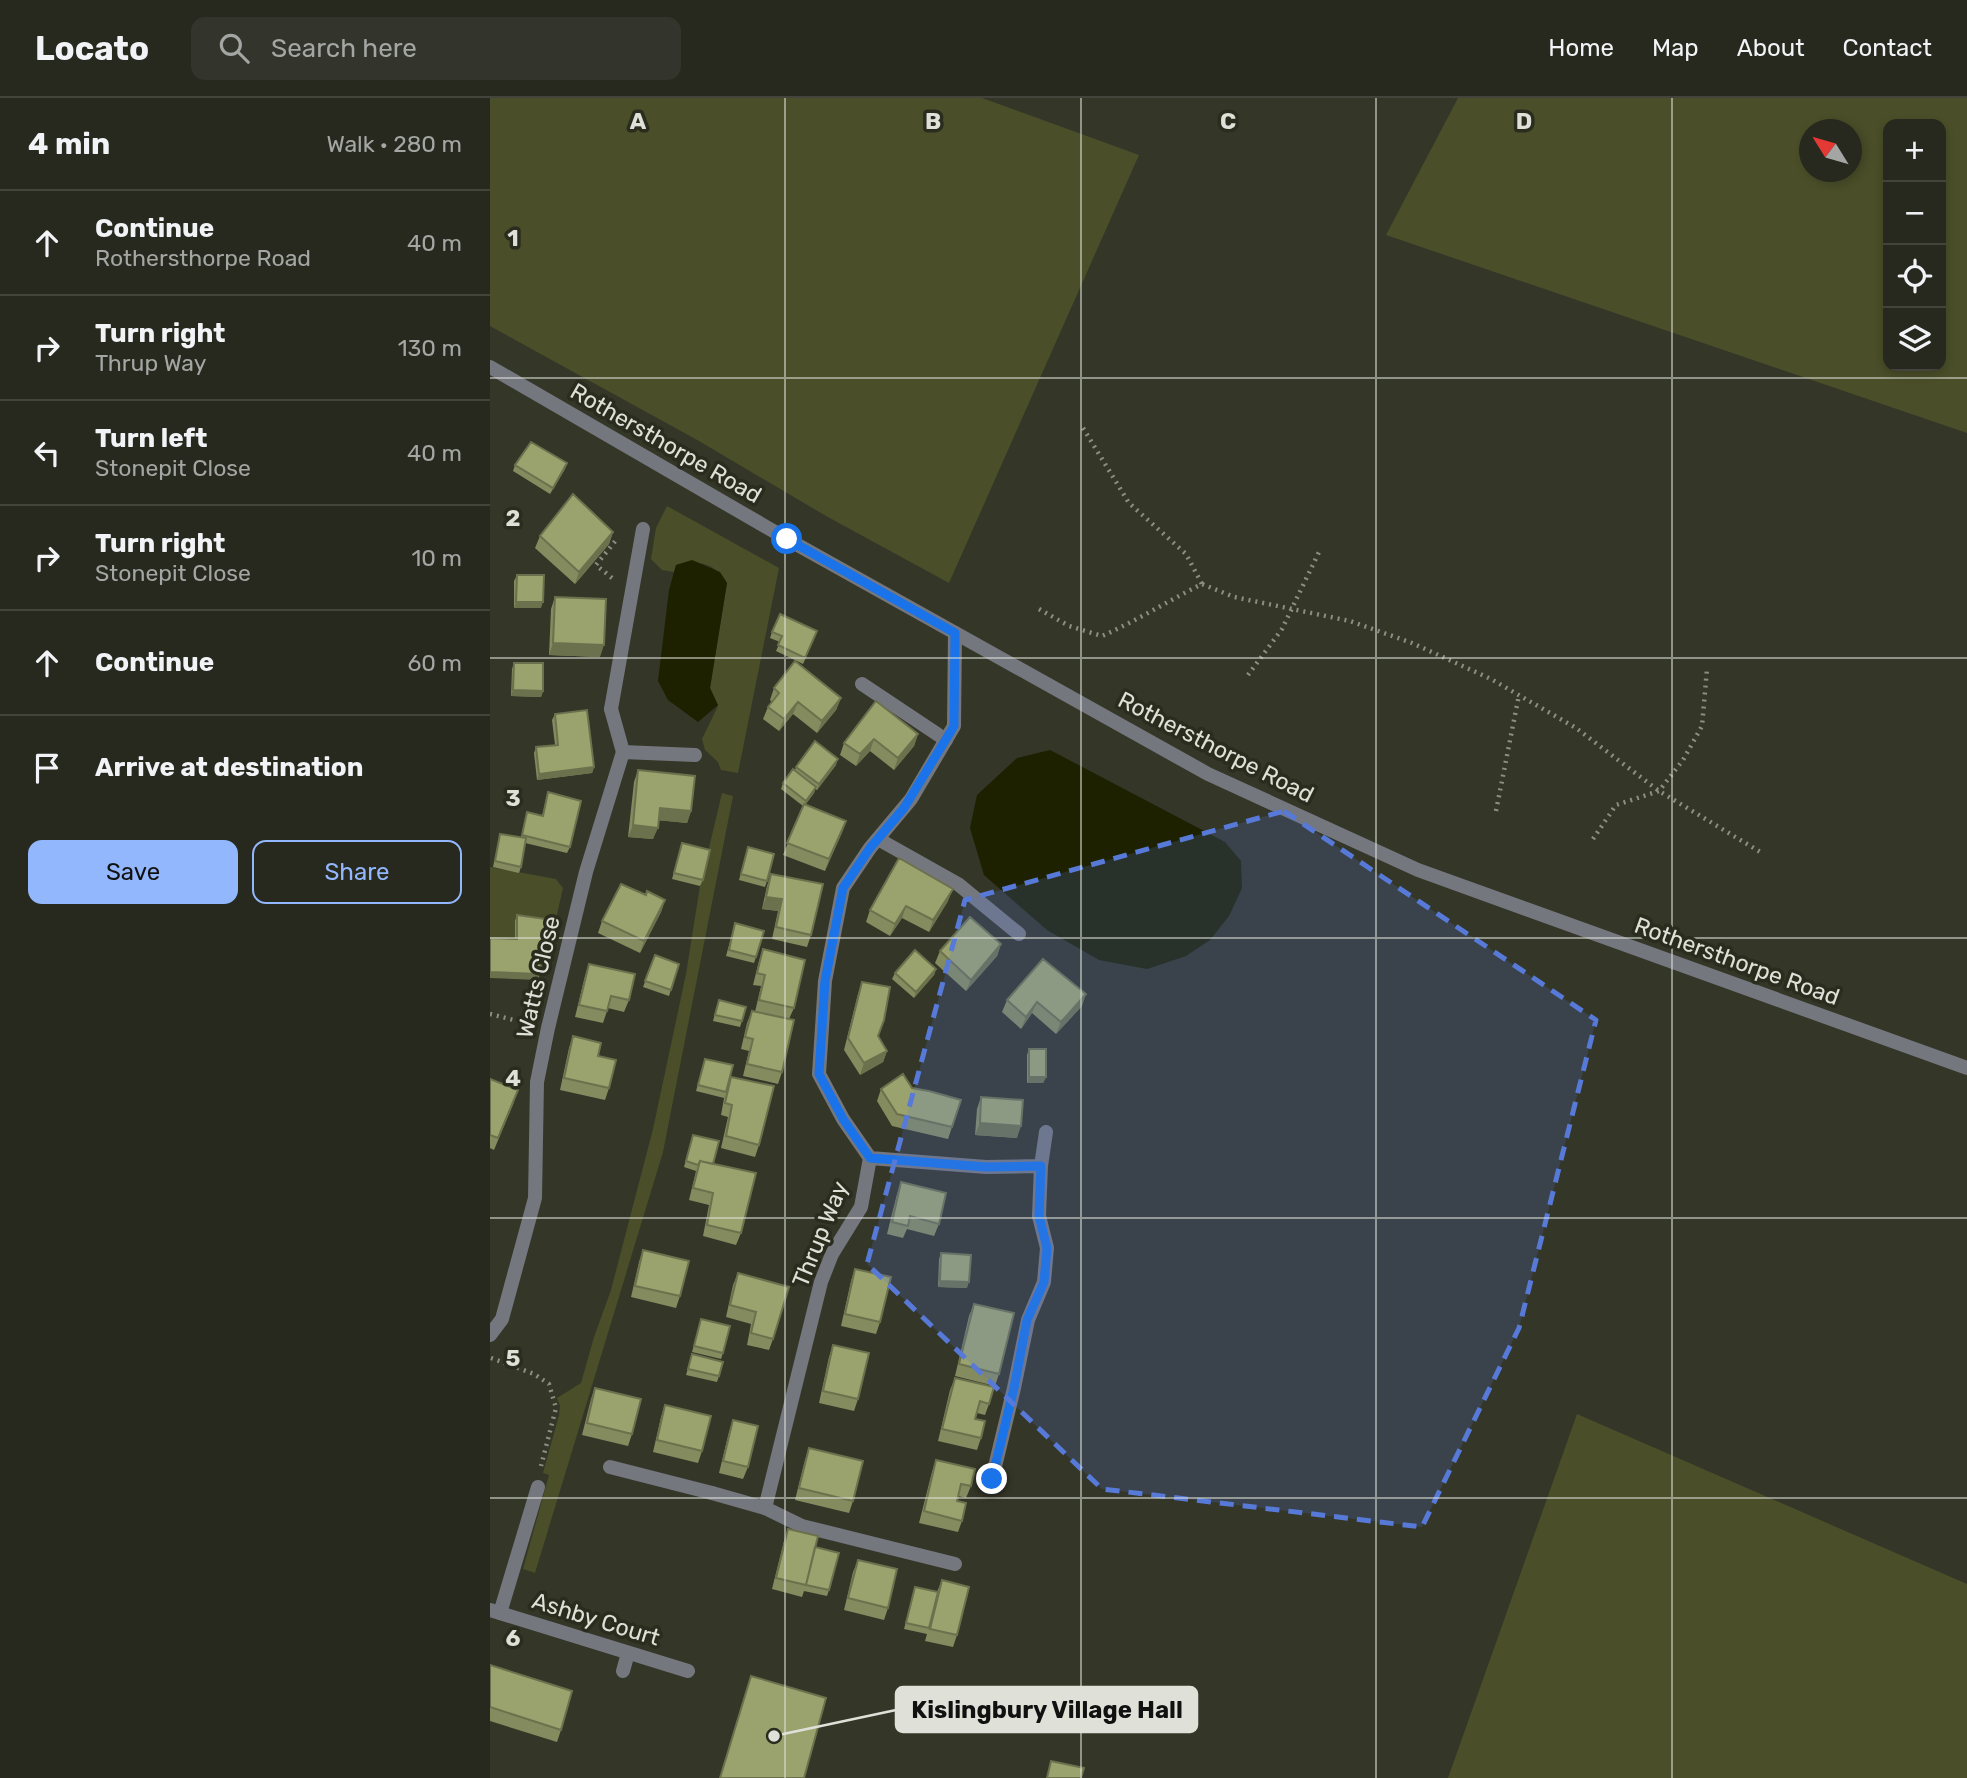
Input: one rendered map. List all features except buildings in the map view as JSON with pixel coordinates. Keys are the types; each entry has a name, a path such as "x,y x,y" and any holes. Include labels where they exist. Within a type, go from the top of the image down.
{"street":[{"name":"Rothersthorpe Road","path":"490,367 758,523 1208,774 1418,870 1967,1068"},
{"path":"643,529 611,709 623,752 695,755"},
{"name":"Thrup Way","path":"765,1508 821,1282 832,1254 861,1207 870,1158 843,1119 819,1074 825,981 843,888 904,808 954,726 955,633"},
{"path":"862,684 946,740"},
{"name":"Watts Close","path":"490,1335 502,1319 535,1198 537,1082 586,872 623,752"},
{"path":"878,839 958,884 1019,934"},
{"path":"992,1479 1027,1320 1044,1282 1047,1248 1039,1216 1041,1166 1046,1132"},
{"path":"870,1158 986,1167 1041,1166"},
{"path":"610,1467 765,1508 802,1526 955,1564"},
{"path":"495,1611 538,1487"},
{"name":"Ashby Court","path":"495,1611 688,1671"},
{"name":"Ashby Court","path":"623,1671 628,1653"}],"path":[{"path":"1083,428 1129,503 1186,554 1202,584 1234,597 1350,621 1412,643 1491,679 1576,728 1659,791 1762,853"},
{"path":"1248,675 1282,629 1320,550"},
{"path":"1039,609 1069,626 1101,636 1132,623 1202,584"},
{"path":"1593,839 1616,805 1659,791 1683,760 1702,726 1707,669"},
{"path":"1496,811 1519,695"},
{"path":"490,1014 548,1028"},
{"path":"490,1358 534,1374 549,1384 556,1408 538,1487"}],"highlighted area":[{"path":"1284,811 1596,1020 1519,1328 1422,1527 1102,1489 867,1264 965,900"}],"shaded area":[{"path":"490,98 982,98 1139,155 949,583 490,326"},
{"path":"1458,98 1967,98 1967,433 1386,235"},
{"path":"667,506 779,568 738,773 721,770 718,762 705,750 702,739 718,706 710,688 727,583 717,571 705,564 692,562 676,565 674,572 662,570 651,559 656,528"},
{"path":"692,560 720,572 727,583 710,688 718,705 698,722 668,700 658,681 669,590 676,565"},
{"path":"1050,750 1225,842 1241,861 1242,888 1229,916 1210,940 1186,956 1147,969 1099,960 1047,930 984,875 970,828 977,795 1017,758"},
{"path":"722,793 733,796 663,1152 535,1573 523,1569 549,1475 543,1473 559,1415 557,1398 581,1383 611,1290 653,1129 686,974 700,886"},
{"path":"490,867 556,879 563,888 556,919 514,945 490,944"},
{"path":"1577,1414 1967,1584 1967,1778 1448,1778"}],"place":[{"name":"Kislingbury Village Hall","path":"774,1736"}],"route":[{"path":"787,539 955,633 954,726 911,799 870,848 843,888 825,981 819,1074 843,1119 870,1158 986,1167 1041,1166 1039,1216 1047,1248 1044,1282 1027,1320 992,1479"}]}
